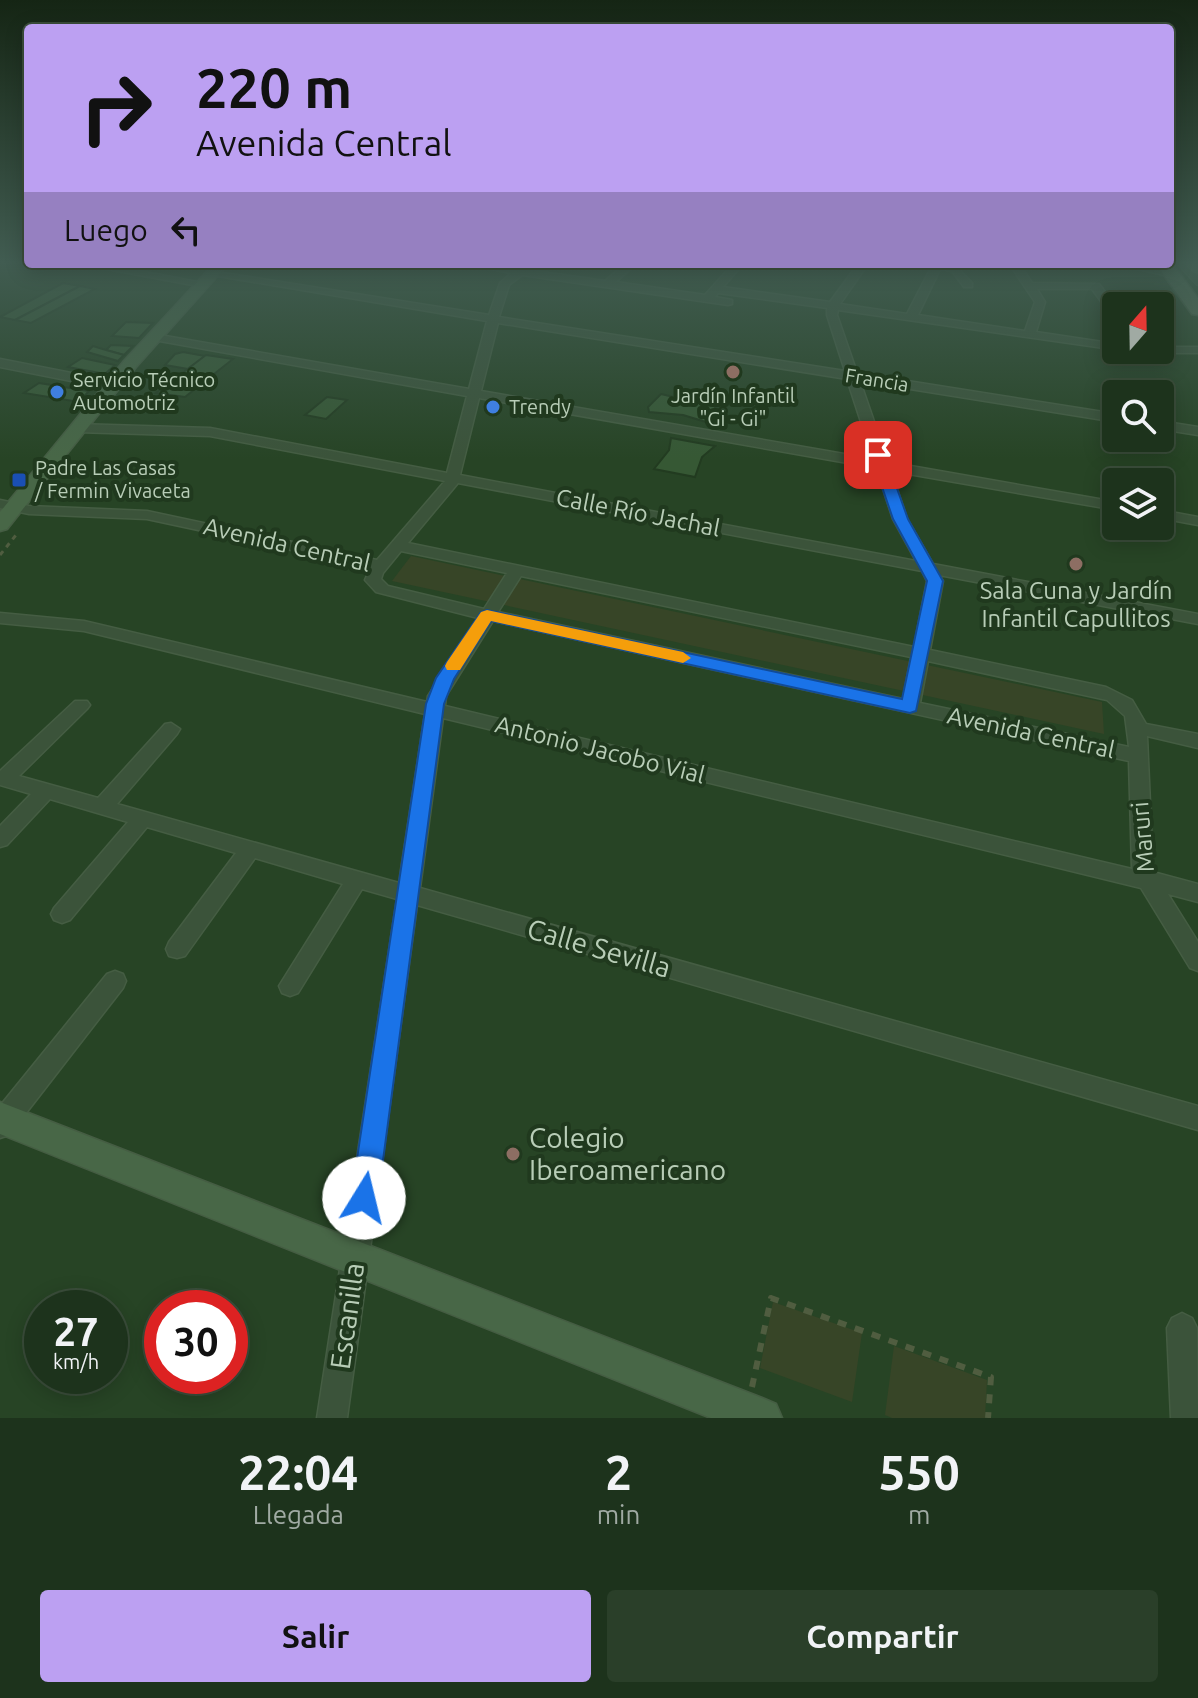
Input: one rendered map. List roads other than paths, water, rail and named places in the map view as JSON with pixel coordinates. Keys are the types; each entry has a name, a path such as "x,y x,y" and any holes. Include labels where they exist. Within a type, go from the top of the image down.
{"main road":[{"path":"0,525 7,506 163,327"},
{"path":"2,1121 754,1415"}],"street":[{"path":"381,565 454,477 491,327"},
{"name":"Francia","path":"544,327 1102,416"},
{"path":"838,327 900,519 935,584 910,707"},
{"path":"982,327 1102,345"},
{"path":"1030,334 1032,327"},
{"path":"154,337 1102,504"},
{"path":"1174,350 1198,350"},
{"path":"0,363 112,385"},
{"path":"1174,427 1198,431"},
{"name":"Calle Río Jachal","path":"76,428 199,430 1198,619"},
{"name":"Avenida Central","path":"7,506 147,515 381,565 373,580 387,592 1138,756"},
{"path":"1174,517 1198,521"},
{"name":"Avenida Central","path":"399,546 1092,689 1124,701"},
{"name":"Escanilla","path":"332,1418 410,894 434,710 445,678 516,571"},
{"name":"Antonio Jacobo Vial","path":"0,618 73,623 1198,893"},
{"name":"Maruri","path":"1124,701 1136,717 1141,865 1145,881 1198,961"},
{"path":"3,779 81,705"},
{"name":"Avenida Central","path":"1137,728 1198,741"},
{"path":"102,807 171,729"},
{"name":"Calle Sevilla","path":"3,779 1198,1118"},
{"path":"0,839 46,791"},
{"path":"62,914 143,818"},
{"path":"177,949 250,849"},
{"path":"290,986 357,879"},
{"path":"2,1121 115,981"},
{"path":"1182,1328 1186,1418"}],"place":[{"name":"Jardín Infantil \"Gi - Gi\"","path":"733,372"},
{"name":"Servicio Técnico Automotriz","path":"57,392"},
{"name":"Trendy","path":"493,407"},
{"name":"Padre Las Casas / Fermin Vivaceta","path":"19,480"},
{"name":"Sala Cuna y Jardín Infantil Capullitos","path":"1076,564"},
{"name":"Colegio Iberoamericano","path":"513,1154"}]}
